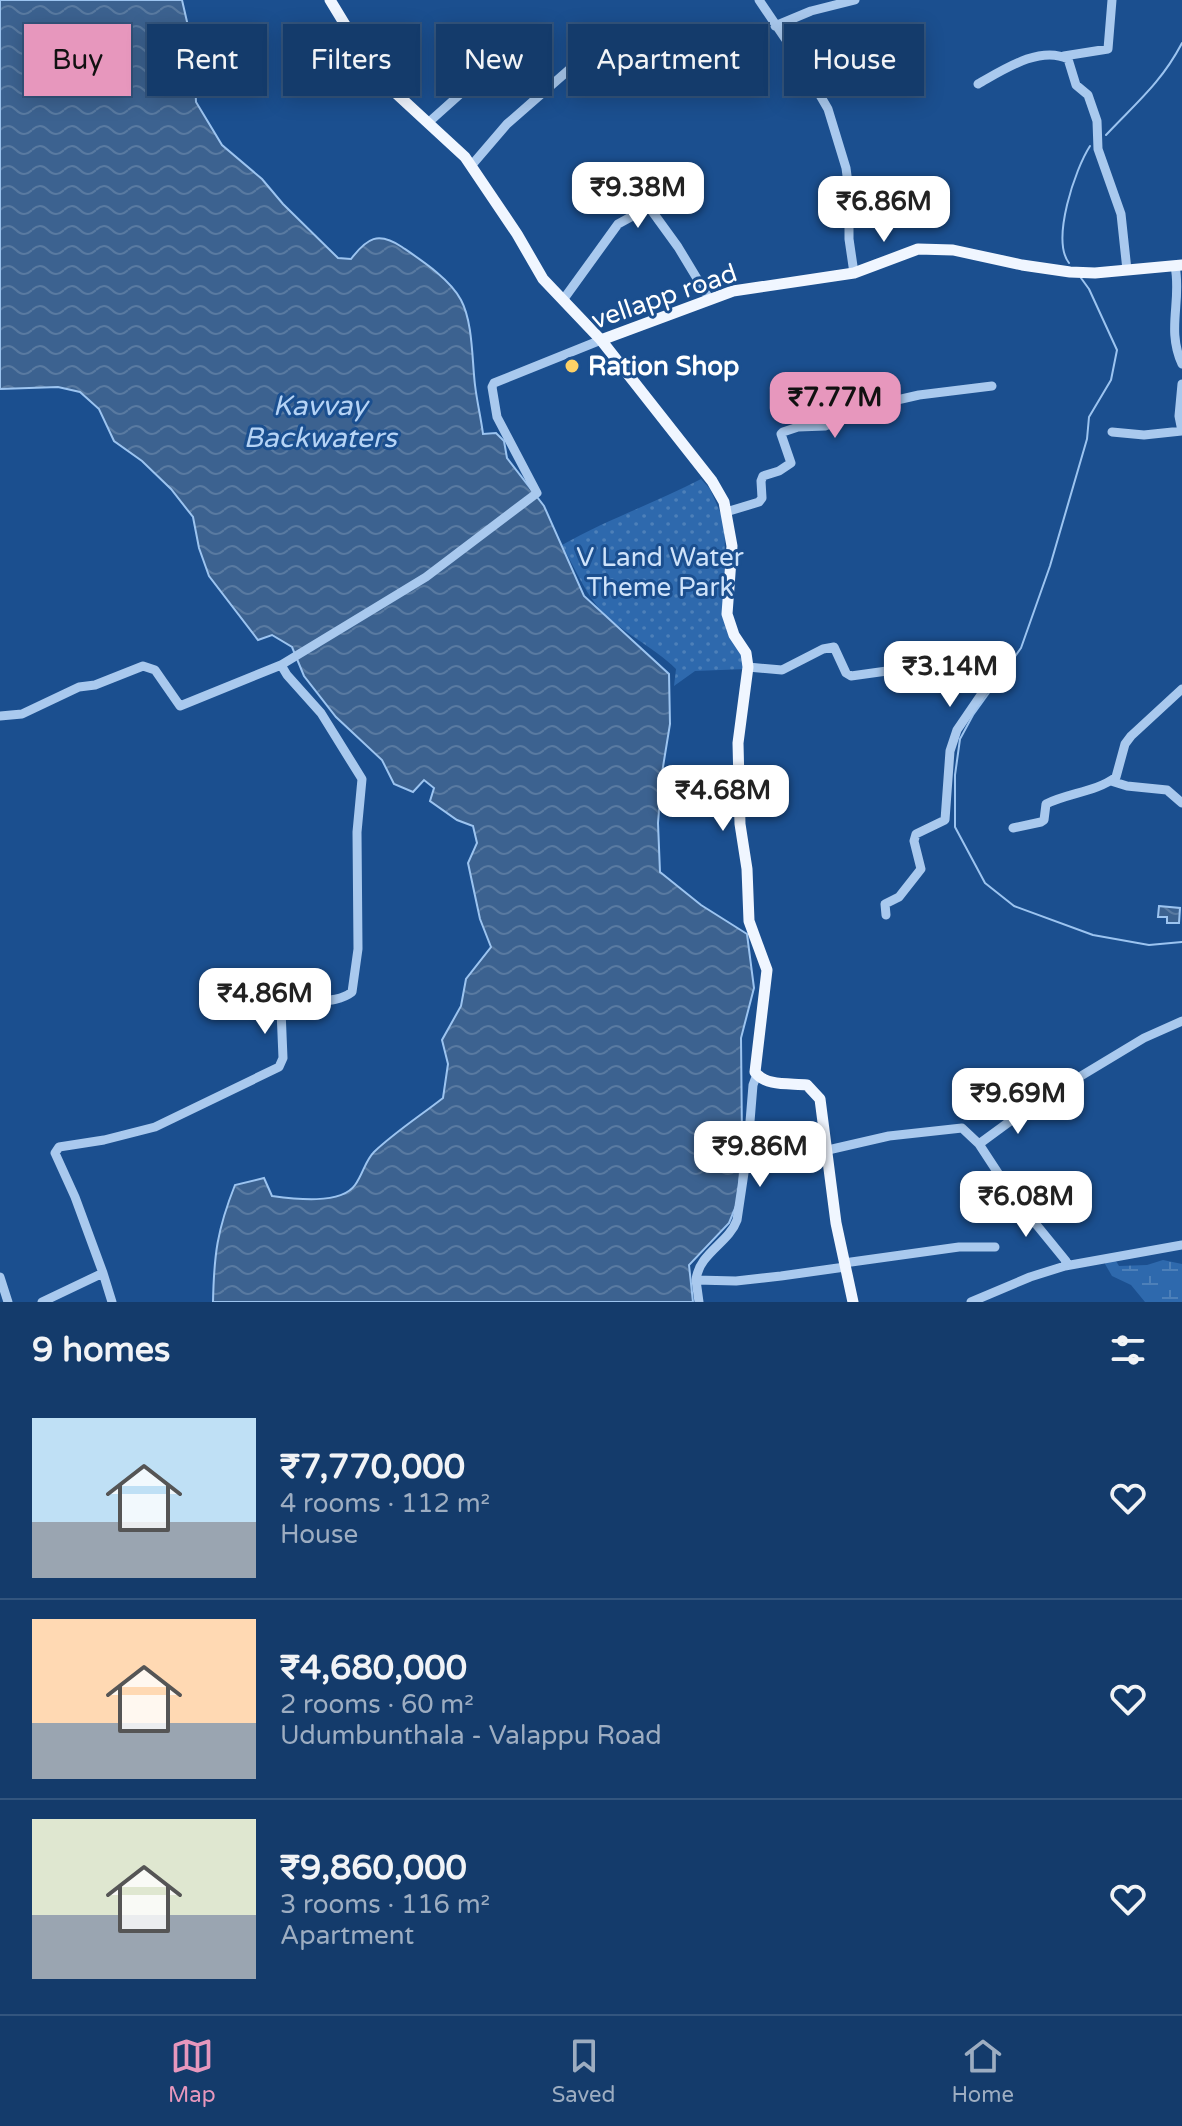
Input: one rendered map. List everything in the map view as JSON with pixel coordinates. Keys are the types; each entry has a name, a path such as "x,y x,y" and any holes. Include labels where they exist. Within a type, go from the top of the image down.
{"main road":[{"path":"330,0 375,74 429,122 471,166 543,279 601,340 712,481 724,502 732,546 727,614 734,635 746,653 748,667 738,743 738,789 749,921 767,970 757,1074 761,1079 804,1084 815,1090 820,1099 836,1223 853,1302"},
{"name":"vellapp road","path":"601,340 733,291 854,273 918,249 953,250 1070,272 1179,265"}],"street":[{"path":"759,0 828,109 846,168 849,239 854,273"},
{"path":"775,26 811,11 855,0"},
{"path":"978,84 1022,61 1046,54 1064,56 1108,49 1112,0"},
{"path":"1064,56 1071,64 1076,85 1091,100 1097,121 1098,149 1121,214 1127,270"},
{"path":"471,166 507,124 568,71"},
{"path":"429,122 458,96"},
{"path":"563,300 618,224 649,207 710,300"},
{"path":"1179,265 1174,335 1182,364"},
{"name":"vellapp road","path":"281,665 426,577 537,493 497,417 492,387 494,383 601,340"},
{"path":"1112,432 1144,435 1182,431 1179,416 1182,384"},
{"path":"726,512 759,502 763,476 791,463 783,432 798,427 825,426 919,395 992,386"},
{"path":"748,667 782,670 823,649 834,647 846,673 851,676 894,670 985,689 957,730 950,751 945,820 916,834 914,841 921,869 899,897 885,904 886,915"},
{"path":"0,716 22,714 79,687 95,685 143,666 155,670 180,706 281,665 321,713 362,779 357,832 358,949 352,992 334,999 289,1005 281,1010 283,1058 279,1067 155,1127 56,1150 112,1302"},
{"path":"1013,828 1044,820 1046,804 1058,797 1100,786 1116,777 1125,744 1131,736 1182,689"},
{"path":"1111,781 1167,790 1182,803"},
{"path":"979,1144 1028,1108 1063,1096 1071,1082 1144,1038 1182,1021"},
{"path":"699,1302 696,1280 700,1266 734,1228 737,1220 753,1085 757,1074"},
{"path":"828,1150 889,1136 962,1128 979,1144 1013,1196 1066,1261 1065,1266"},
{"path":"971,1302 1065,1266 1182,1245"},
{"path":"696,1280 736,1281 959,1247 995,1247"},
{"path":"42,1302 103,1273"},
{"path":"0,1277 8,1302"}],"green space":[{"name":"V Land Water Theme Park","path":"701,479 710,489 725,523 724,601 746,669 695,671 674,686 676,669 597,606 562,545"},
{"path":"1163,1260 1182,1264 1182,1302 1145,1302 1131,1285 1112,1276 1105,1264 1105,1261 1116,1261 1119,1266 1147,1265"}],"water":[{"name":"Kavvay Backwaters","path":"0,0 182,0 188,24 147,24 147,96 196,96 196,102 222,145 262,179 338,258 351,259 368,242 386,239 418,258 450,285 461,300 468,319 483,434 496,433 504,441 507,458 544,506 584,596 669,674 670,724 658,823 660,872 701,905 747,934 754,988 741,1038 742,1141 738,1201 729,1223 689,1265 693,1302 213,1302 218,1243 235,1185 264,1178 272,1196 316,1199 339,1196 355,1185 374,1152 443,1098 448,1064 442,1040 461,1006 466,979 491,947 480,919 468,863 477,843 473,826 457,820 430,801 434,788 424,780 413,792 394,784 382,760 336,717 304,676 292,647 272,635 258,640 209,576 193,517 171,489 142,461 114,441 99,409 80,392 58,387 0,389"},
{"path":"1159,906 1180,908 1179,923 1167,923 1167,917 1158,917"}],"waterway":[{"path":"1106,135 1157,81 1182,43"},
{"path":"1069,263 1063,238 1067,204 1090,146"},
{"path":"1081,278 1117,350 1111,380 1089,417 1087,439 1050,566 1021,648 973,715 960,739 955,775 955,827 985,883 1014,906 1093,935 1149,945 1182,942"}],"place":[{"name":"Ration Shop","path":"572,366"}]}
